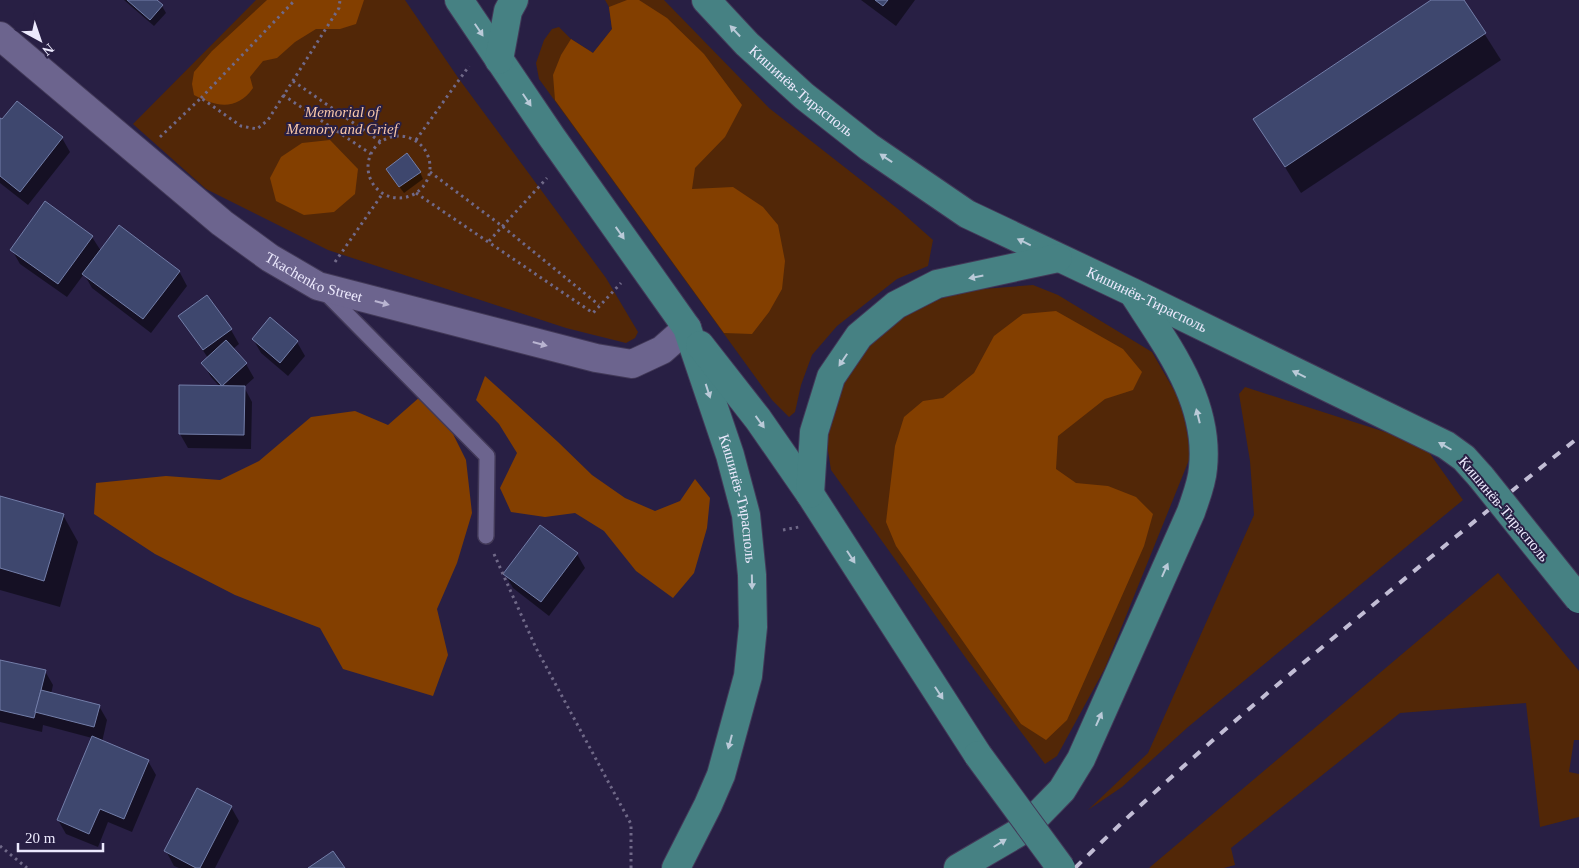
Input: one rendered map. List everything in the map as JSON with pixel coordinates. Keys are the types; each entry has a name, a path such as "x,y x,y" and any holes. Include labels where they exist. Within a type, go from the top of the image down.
{"main road":[{"name":"Кишинёв-Тирасполь","path":"459,0 566,157 687,328 730,455 746,516 752,575 753,627 748,676 721,775 676,868"},
{"path":"493,50 514,0"},
{"name":"Кишинёв-Тирасполь","path":"706,0 747,44 804,96 870,147 967,214 1446,445 1464,458 1481,477 1579,599"},
{"path":"810,494 814,432 825,396 831,377 859,336 896,305 937,284 1058,258"},
{"path":"958,868 1023,830 1062,790 1081,759 1199,491 1203,467 1203,441 1193,397 1183,372 1132,292"},
{"path":"687,328 758,419 810,494 978,755 1061,868"}],"street":[{"name":"Tkachenko Street","path":"0,36 222,223 270,258 318,286 596,358 632,364 662,350 687,328"}],"lane":[{"path":"318,286 487,456 486,536"}],"path":[{"path":"142,155 295,0"},
{"path":"200,98 241,126 257,129 268,120 339,8 340,0"},
{"path":"416,140 493,50"},
{"path":"293,81 380,142"},
{"path":"284,95 371,154"},
{"path":"395,135 406,136 416,140 424,147 429,156 430,172 424,187 407,197 397,198 383,193 372,183 368,173 371,154 380,142 395,135"},
{"path":"489,241 566,157"},
{"path":"430,172 502,226 599,305"},
{"path":"318,286 383,193"},
{"path":"416,193 593,313 625,279"},
{"path":"486,536 536,648 631,824 631,868"},
{"path":"0,846 27,868"}],"green space":[{"name":"Memorial of Memory and Grief","path":"256,0 405,0 459,79 606,278 638,332 635,338 626,343 566,328 328,250 206,189 133,124"},
{"path":"605,0 664,0 769,108 898,209 933,240 928,266 897,279 837,326 812,355 801,385 795,412 789,417 772,400 539,79 536,63 544,40 552,29 559,27 571,39 593,53 612,29 609,7"},
{"path":"1033,285 1058,295 1152,352 1182,404 1191,455 1105,668 1057,756 1045,764 968,661 831,470 828,451 828,421 838,394 858,352 882,331 920,305 970,290"},
{"path":"1245,387 1410,440 1428,451 1463,500 1188,727 1122,787 1088,810 1148,753 1254,515 1250,461 1239,394"},
{"path":"1498,573 1579,671 1579,740 1574,740 1569,772 1579,774 1579,817 1540,827 1526,703 1400,713 1231,848 1235,865 1224,868 1149,868"}],"shaded area":[{"path":"267,0 364,0 356,24 340,29 316,29 295,42 277,58 263,61 250,77 253,88 240,100 226,105 210,102 194,95 192,84 194,72 212,51"},
{"path":"627,0 639,0 667,18 704,54 742,105 725,137 695,168 692,189 733,187 763,207 778,225 785,261 782,289 769,312 752,334 724,333 555,100 553,75 561,55 571,39 593,53 612,29 609,7"},
{"path":"330,140 358,169 355,194 334,212 304,215 276,201 270,178 281,157 302,143"},
{"path":"1056,311 1123,349 1142,372 1133,390 1105,399 1058,436 1056,469 1076,483 1108,486 1136,497 1153,514 1144,546 1067,720 1046,740 1021,724 896,546 886,522 895,446 904,417 923,401 943,398 974,373 994,336 1023,314"},
{"path":"485,376 592,475 625,498 655,511 680,501 695,479 710,498 707,528 694,573 673,598 636,571 604,531 575,513 545,517 511,512 500,488 517,453 499,424 476,400"},
{"path":"421,396 448,424 466,460 472,513 457,563 437,609 448,655 433,696 343,669 320,628 235,595 155,554 94,514 96,483 166,476 220,480 259,461 311,417 355,411 388,425"}],"building":[{"path":"127,0 157,0 163,5 150,20"},
{"path":"875,0 888,0 883,6"},
{"path":"1431,0 1464,0 1486,33 1285,167 1253,119"},
{"path":"17,101 63,137 20,192 0,176 0,118 2,119"},
{"path":"407,153 421,172 399,187 386,169"},
{"path":"45,201 93,236 58,284 10,250"},
{"path":"119,225 180,271 143,319 82,274"},
{"path":"207,295 232,329 203,350 178,316"},
{"path":"270,317 298,341 280,363 252,339"},
{"path":"226,340 247,363 222,386 201,363"},
{"path":"179,385 245,386 244,435 179,434"},
{"path":"0,496 64,514 44,581 0,568"},
{"path":"540,525 578,553 541,602 503,574"},
{"path":"0,660 46,670 34,718 0,710"},
{"path":"41,690 100,705 94,727 35,712"},
{"path":"92,736 149,760 124,819 100,809 89,834 57,820"},
{"path":"197,788 232,806 200,868 196,868 164,851"},
{"path":"333,851 345,868 308,868"}],"railway":[{"path":"1075,868 1140,806 1240,717 1431,557 1579,437"}]}
